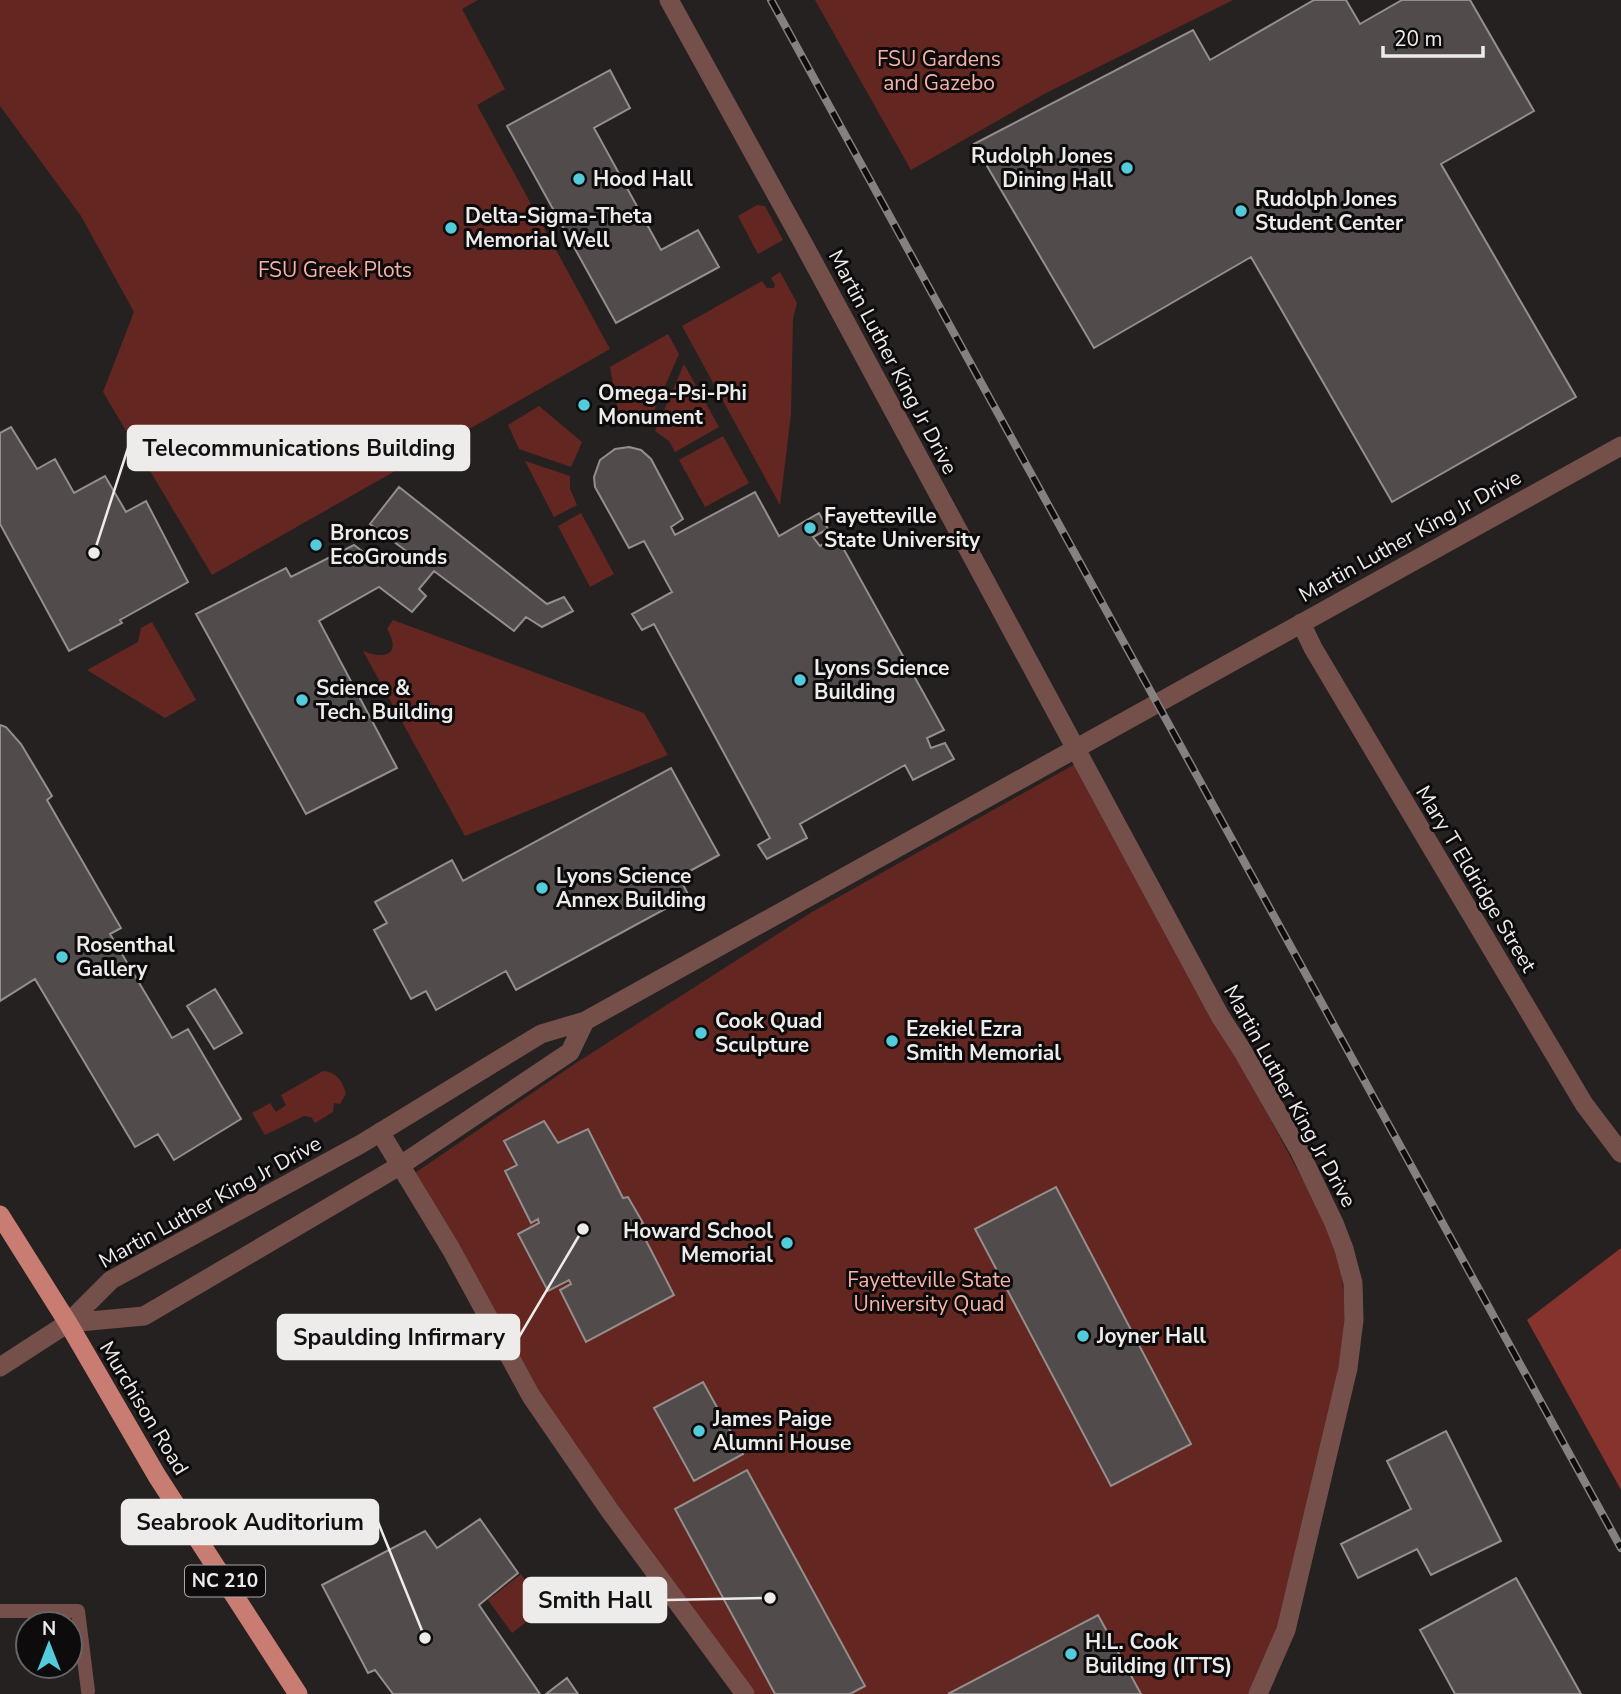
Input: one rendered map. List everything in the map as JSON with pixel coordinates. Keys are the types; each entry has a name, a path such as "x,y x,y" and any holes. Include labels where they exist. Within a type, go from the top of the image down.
{"main road":[{"name":"Murchison Road","path":"0,1214 157,1476 298,1694"}],"street":[{"name":"Martin Luther King Jr Drive","path":"669,0 810,255 1220,1016 1298,1150 1344,1249 1353,1283 1354,1320 1345,1381 1286,1630 1258,1694"},
{"name":"Martin Luther King Jr Drive","path":"68,1324 111,1280 380,1132 541,1034 585,1021 1621,446"},
{"name":"Mary T Eldridge Street","path":"1301,623 1313,648 1584,1104 1621,1153"},
{"path":"0,1367 68,1324 144,1316 401,1165 569,1052 585,1021"},
{"path":"380,1132 451,1249 531,1396 610,1511 745,1694"}],"lane":[{"path":"0,1611 78,1611 88,1691"}],"green space":[{"name":"FSU Greek Plots","path":"0,0 478,0 462,9 505,89 477,105 610,349 212,575 103,392 134,312 81,216 0,106"},
{"name":"FSU Gardens and Gazebo","path":"815,0 1233,0 1046,93 911,170"},
{"path":"757,205 765,206 783,240 758,254 738,216"},
{"path":"780,272 797,303 793,319 791,414 780,505 682,326 762,281 767,288 774,288 771,278"},
{"path":"668,334 679,354 647,427 633,423 620,424 610,367"},
{"path":"684,364 719,427 675,452 669,441 655,431"},
{"path":"539,406 582,442 571,467 519,449 508,425"},
{"path":"723,436 749,483 705,507 679,460"},
{"path":"525,461 570,476 570,489 577,505 554,517"},
{"path":"581,513 614,574 590,587 558,526"},
{"path":"393,620 644,713 668,755 465,836 363,651 378,655 389,653 393,644 387,629"},
{"path":"152,622 196,700 165,718 87,670 138,642 141,628"},
{"name":"Fayetteville State University Quad","path":"1075,764 1193,974 1339,1248 1347,1327 1282,1637 1254,1694 748,1694 532,1395 412,1175 576,1063 812,912"},
{"path":"323,1071 339,1078 346,1094 340,1104 334,1103 333,1112 315,1123 311,1117 304,1116 265,1135 252,1113 270,1103 276,1112 286,1105 281,1095"},
{"path":"521,1574 540,1602 535,1615 512,1633 488,1600"}],"shaded area":[{"path":"1621,1248 1621,1490 1527,1320"}],"building":[{"name":"Rudolph Jones Student Center","path":"1314,0 1346,0 1360,24 1402,0 1470,0 1534,111 1441,164 1576,397 1392,502 1251,257 1094,348 974,144 1193,30 1210,60"},
{"name":"Hood Hall","path":"610,70 630,108 594,128 661,250 698,230 719,267 616,323 507,126"},
{"path":"11,427 37,469 55,459 74,493 105,476 126,512 146,501 188,582 120,620 122,623 69,651 0,524 0,433"},
{"name":"Lyons Science Building","path":"629,447 641,450 651,459 683,519 671,527 675,535 755,492 779,536 819,513 828,529 813,537 820,546 837,537 944,730 927,738 931,748 945,743 954,759 913,780 905,765 800,824 807,838 767,859 758,845 770,838 654,624 642,630 632,614 672,592 644,541 629,548 595,487 594,477 600,460 615,449"},
{"name":"Science & Tech. Building","path":"399,487 547,604 564,597 573,611 542,627 526,617 514,631 434,571 419,589 426,596 412,612 379,587 319,621 397,768 306,814 196,614 286,568 291,577 354,545 382,566 409,553 370,524"},
{"name":"Rosenthal Gallery","path":"0,725 6,727 21,744 52,796 47,800 121,928 110,934 172,1038 188,1029 241,1119 174,1160 158,1134 135,1147 35,979 0,1001"},
{"name":"Lyons Science Annex Building","path":"671,768 719,855 679,877 689,896 516,990 506,971 436,1010 426,991 411,999 374,930 387,923 375,902 452,860 463,881"},
{"path":"215,989 242,1033 214,1049 187,1006"},
{"path":"544,1121 558,1143 588,1129 623,1198 628,1197 643,1223 638,1225 674,1295 586,1342 560,1290 571,1284 569,1280 548,1291 518,1234 539,1223 538,1219 531,1223 505,1171 517,1165 504,1141"},
{"name":"Joyner Hall","path":"1056,1187 1191,1444 1111,1486 975,1229"},
{"name":"James Paige Alumni House","path":"703,1382 743,1454 694,1481 654,1408"},
{"path":"1446,1431 1501,1541 1431,1575 1417,1549 1358,1578 1341,1544 1411,1509 1387,1461"},
{"path":"747,1470 865,1686 850,1694 775,1694 675,1509"},
{"path":"480,1519 518,1573 479,1605 540,1694 393,1694 375,1670 368,1673 322,1585 425,1531 437,1548"},
{"path":"1516,1578 1581,1694 1455,1694 1420,1630"},
{"name":"H.L. Cook Building (ITTS)","path":"1098,1615 1141,1694 948,1694"},
{"path":"567,1678 578,1694 546,1694"}],"railway":[{"path":"771,0 1621,1548"}],"place":[{"name":"Rudolph Jones Dining Hall","path":"1127,168"},
{"name":"Hood Hall","path":"579,179"},
{"name":"Rudolph Jones Student Center","path":"1241,211"},
{"name":"Delta-Sigma-Theta Memorial Well","path":"451,228"},
{"name":"Omega-Psi-Phi Monument","path":"584,405"},
{"name":"Fayetteville State University","path":"810,528"},
{"name":"Broncos EcoGrounds","path":"316,545"},
{"name":"Telecommunications Building","path":"94,553"},
{"name":"Lyons Science Building","path":"800,680"},
{"name":"Science & Tech. Building","path":"302,700"},
{"name":"Lyons Science Annex Building","path":"542,888"},
{"name":"Rosenthal Gallery","path":"62,957"},
{"name":"Cook Quad Sculpture","path":"701,1033"},
{"name":"Ezekiel Ezra Smith Memorial","path":"892,1041"},
{"name":"Spaulding Infirmary","path":"583,1229"},
{"name":"Howard School Memorial","path":"787,1243"},
{"name":"Joyner Hall","path":"1083,1336"},
{"name":"James Paige Alumni House","path":"699,1431"},
{"name":"Smith Hall","path":"770,1598"},
{"name":"Seabrook Auditorium","path":"425,1638"},
{"name":"H.L. Cook Building (ITTS)","path":"1071,1654"}]}
